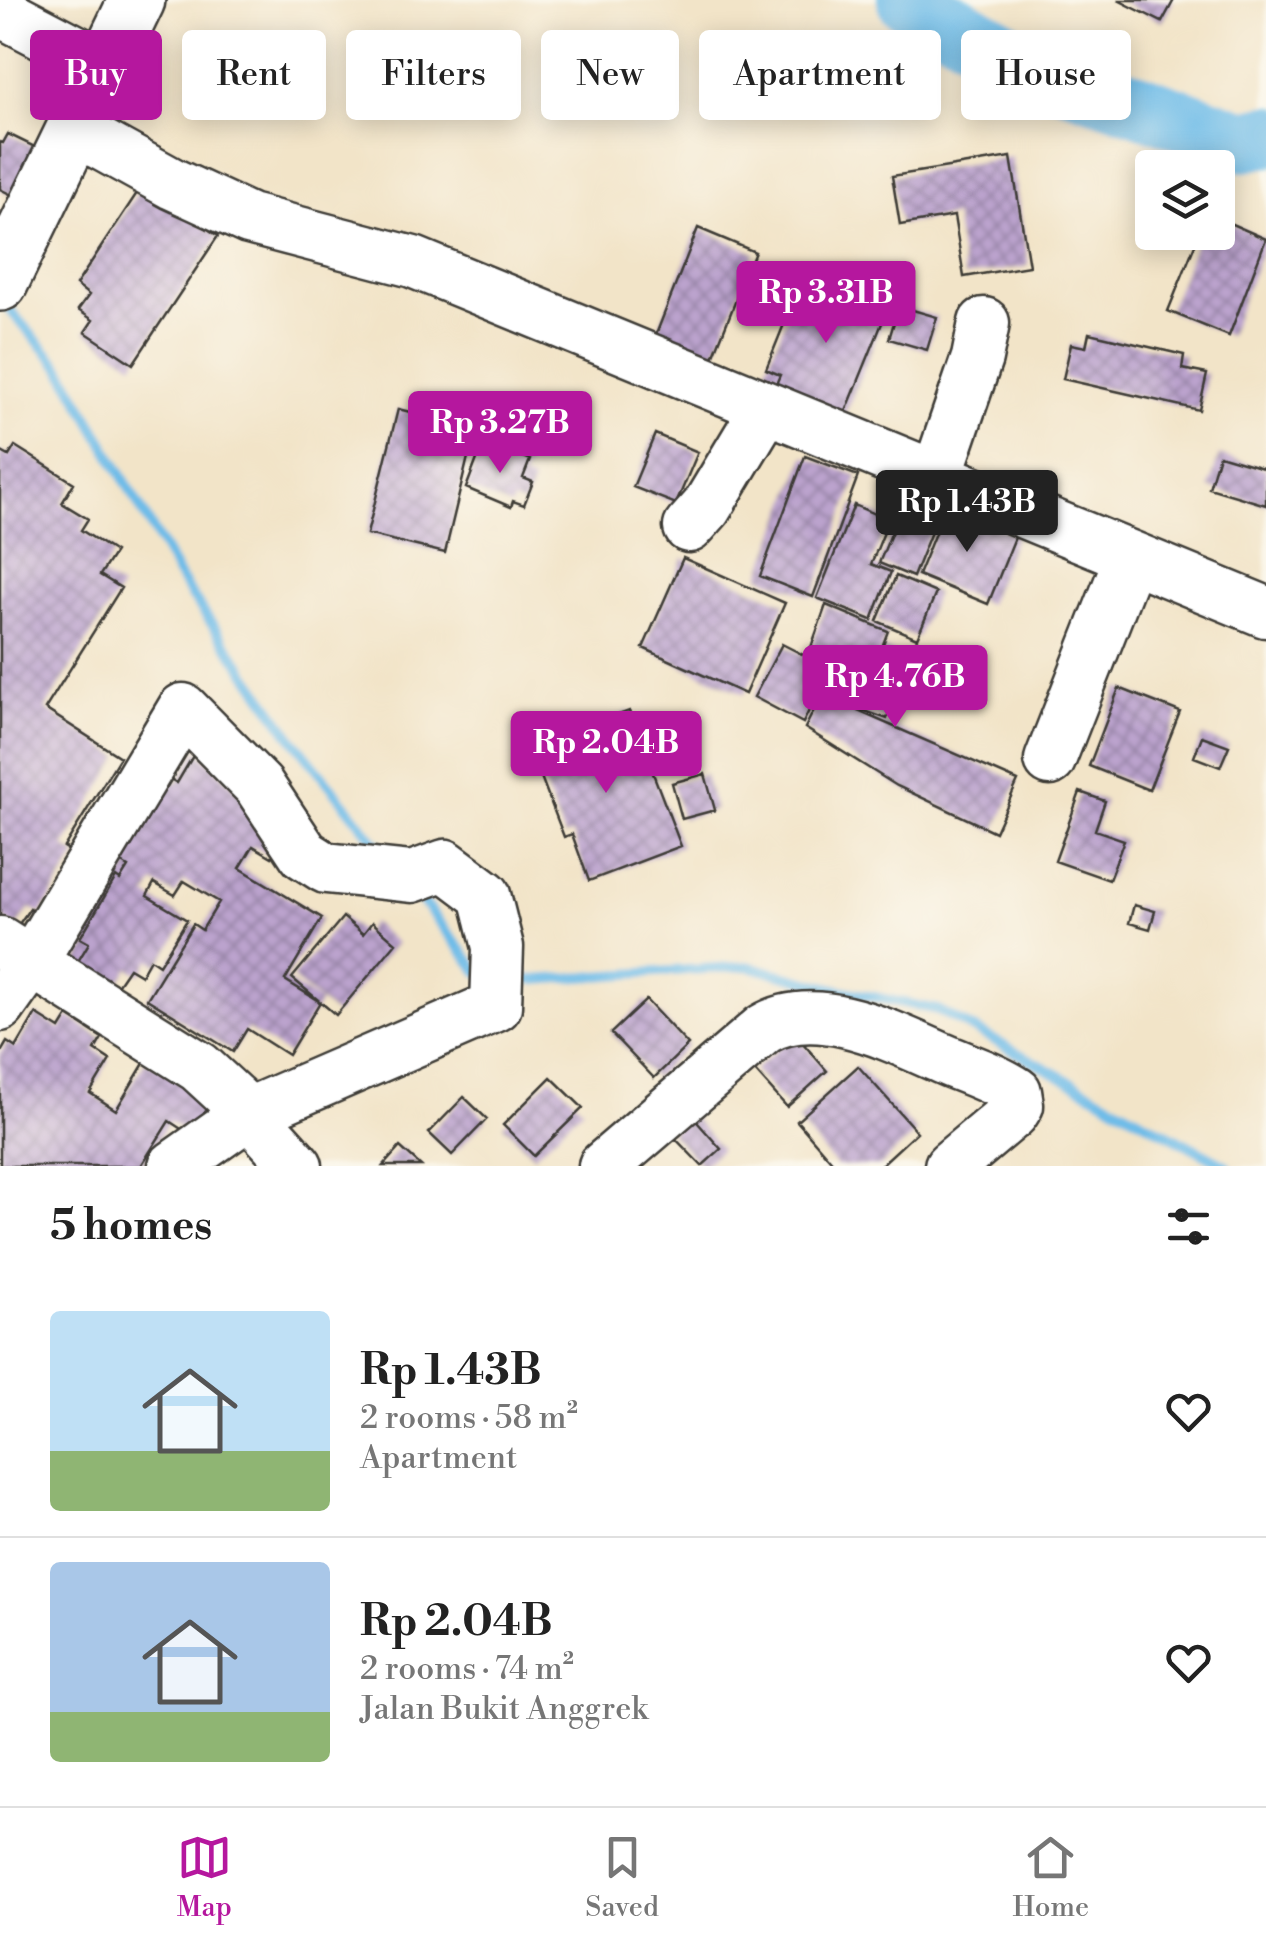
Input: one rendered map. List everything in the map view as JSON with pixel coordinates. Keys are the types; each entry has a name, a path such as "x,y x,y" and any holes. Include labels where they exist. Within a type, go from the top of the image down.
{"main road":[{"path":"122,30 136,0"},
{"path":"0,284 80,120"}],"street":[{"path":"0,11 36,30"},
{"path":"75,130 173,184 250,219 413,262 1266,612"},
{"path":"936,478 978,358 984,323"},
{"path":"689,526 706,508 766,408"},
{"path":"1050,760 1130,557"},
{"path":"0,1006 16,952 184,710 259,786 304,854 326,868 394,876 445,865 485,895 498,946 496,1006 249,1112 174,1166"},
{"path":"16,952 199,1067 249,1112 297,1166"},
{"path":"604,1166 764,1028 781,1018 858,1023 1016,1092 1018,1105 1013,1112 950,1166"}],"building":[{"path":"1118,0 1174,0 1162,22"},
{"path":"8,134 37,148 14,196 0,189 0,142"},
{"path":"1011,157 1029,266 964,277 954,216 900,225 892,176"},
{"path":"143,184 218,236 133,364 85,332 93,320 78,310 89,295 76,285"},
{"path":"1235,225 1266,239 1229,336 1168,311 1193,250 1235,250"},
{"path":"698,228 755,252 710,365 653,342"},
{"path":"819,278 889,306 843,419 773,391 780,375 766,369 801,282 815,288"},
{"path":"899,306 937,317 927,350 889,339"},
{"path":"1089,333 1184,355 1182,369 1207,374 1199,410 1063,379 1071,344 1086,347"},
{"path":"398,409 475,428 445,553 367,534"},
{"path":"655,434 698,452 676,504 633,487"},
{"path":"484,441 530,460 523,478 533,482 524,505 513,501 511,507 466,488"},
{"path":"15,446 74,483 62,503 88,519 81,530 115,552 100,575 121,588 45,709 120,757 64,847 77,855 41,914 30,908 17,927 0,916 0,451 9,456"},
{"path":"1219,455 1266,469 1266,505 1209,488"},
{"path":"805,456 858,476 813,597 760,576"},
{"path":"910,488 943,502 913,577 879,563"},
{"path":"854,505 889,520 871,564 891,572 872,620 817,598"},
{"path":"946,506 1016,535 988,604 918,575"},
{"path":"683,558 785,603 745,694 643,648"},
{"path":"896,576 936,593 917,638 877,621"},
{"path":"826,605 888,631 858,711 1018,781 995,832 897,786 805,728 836,666 809,653"},
{"path":"782,644 829,668 803,723 754,697"},
{"path":"884,649 909,659 887,719 862,710"},
{"path":"1119,688 1180,712 1149,790 1089,766"},
{"path":"629,711 681,846 589,881 572,834 564,837 530,748"},
{"path":"1202,736 1229,746 1220,767 1194,757"},
{"path":"197,749 284,837 272,857 253,846 240,868 322,918 285,980 320,1002 288,1055 247,1029 233,1052 147,999 193,924 202,930 219,902 184,881 175,895 154,883 147,896 187,920 159,965 150,959 141,975 129,968 116,987 77,963 89,943 80,938 116,877 120,880 128,867 112,857 162,774 177,783"},
{"path":"705,774 715,810 682,819 672,783"},
{"path":"1080,792 1105,801 1095,830 1124,840 1109,880 1055,861"},
{"path":"1134,905 1155,911 1150,929 1129,923"},
{"path":"343,917 363,934 372,922 396,943 336,1015 292,978"},
{"path":"646,1000 688,1045 654,1078 611,1033"},
{"path":"36,1014 60,1029 68,1016 102,1038 95,1050 110,1060 90,1093 116,1110 146,1060 224,1108 189,1134 169,1121 141,1166 0,1166 0,1054 7,1042 16,1048"},
{"path":"795,1034 827,1071 787,1107 754,1070"},
{"path":"858,1066 917,1132 880,1166 836,1166 797,1121"},
{"path":"551,1077 583,1108 534,1156 503,1125"},
{"path":"464,1097 487,1119 452,1155 429,1133"},
{"path":"690,1114 721,1149 702,1166 670,1133"},
{"path":"400,1147 421,1166 383,1166"}],"waterway":[{"path":"908,0 1038,70 1244,141 1266,136"},
{"path":"0,299 61,368 183,583 293,739 388,858"},
{"path":"414,891 479,972"},
{"path":"508,978 534,980 748,966 938,1010 1227,1166"}]}
